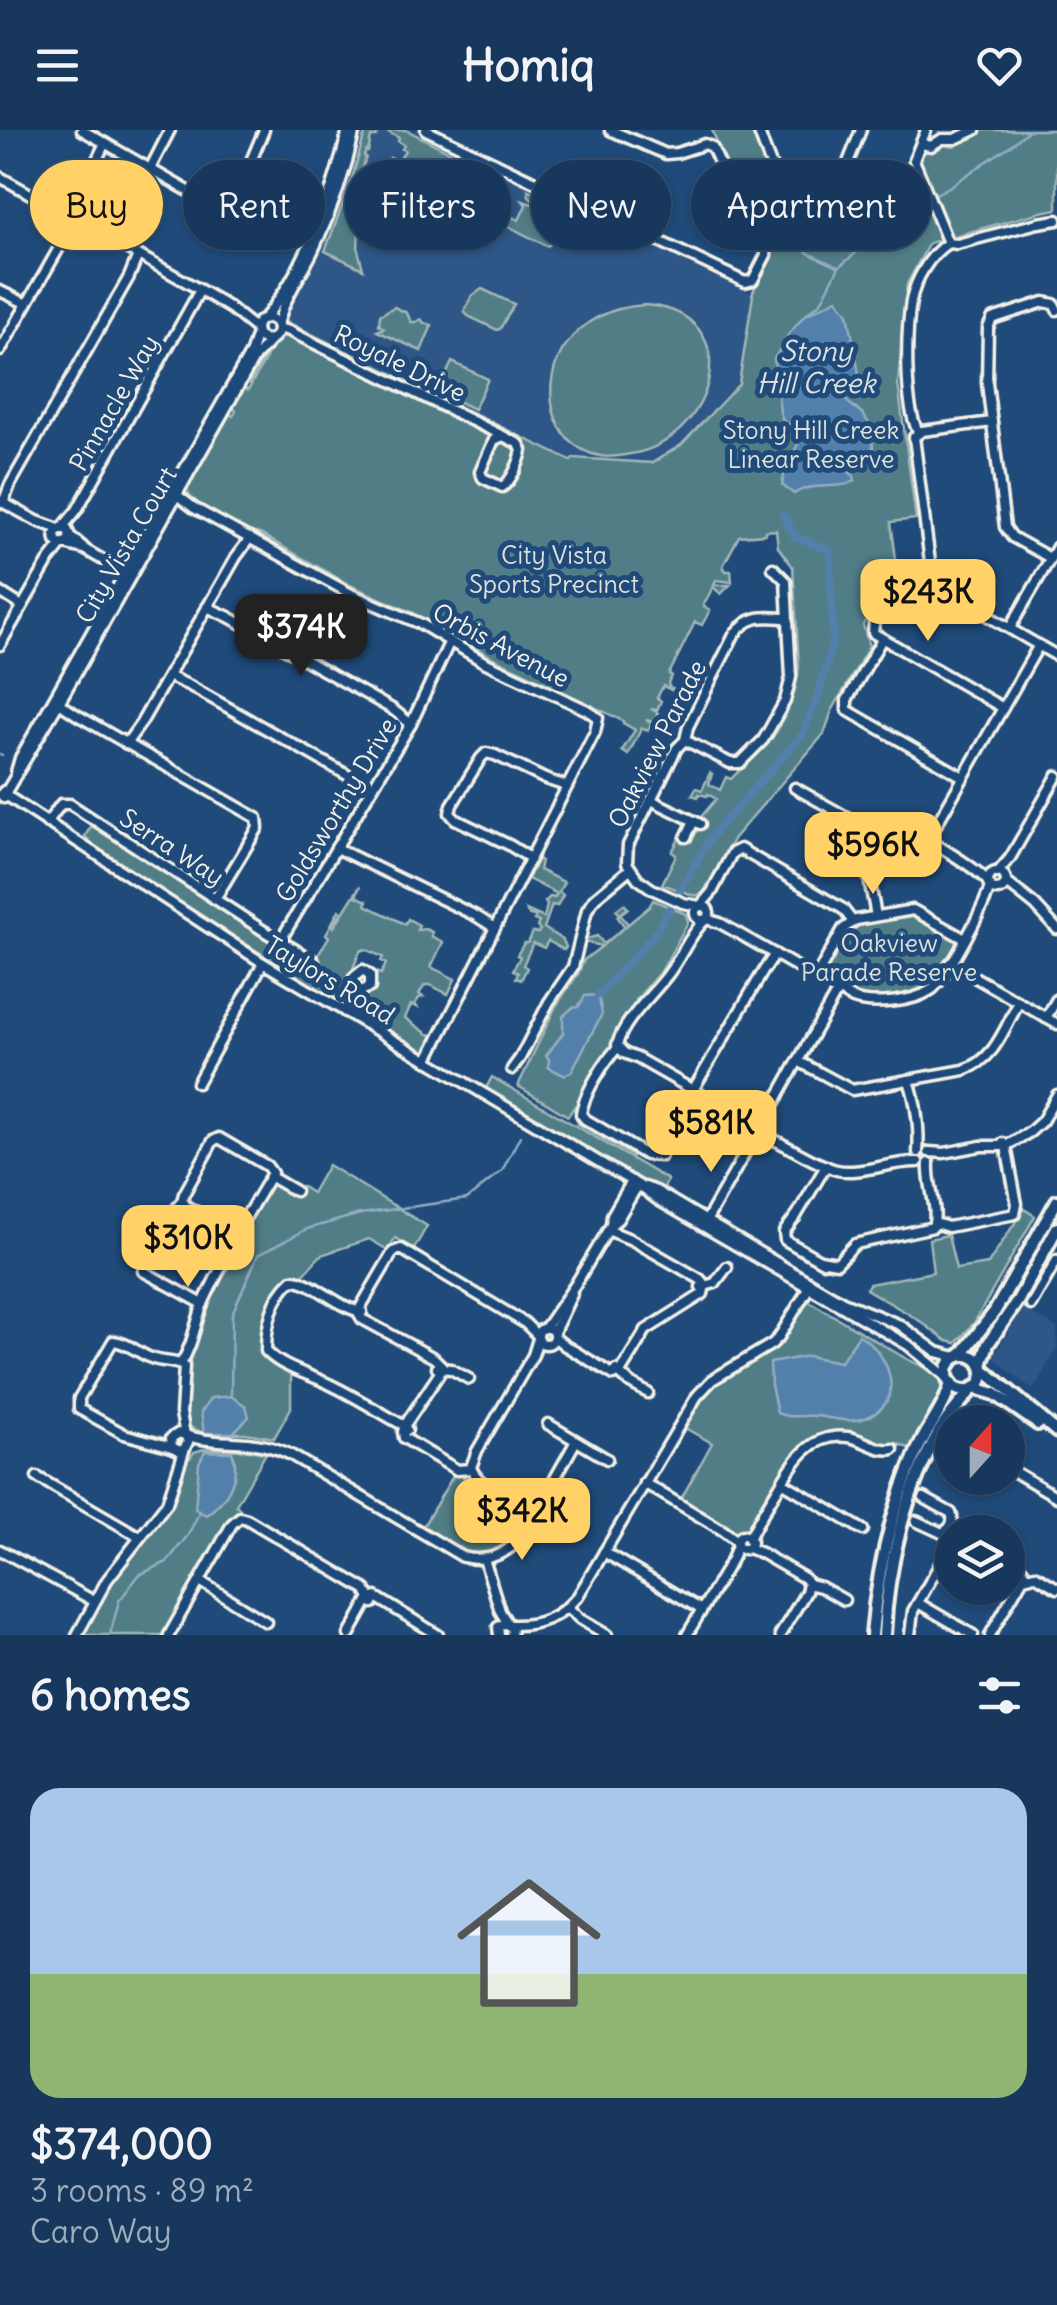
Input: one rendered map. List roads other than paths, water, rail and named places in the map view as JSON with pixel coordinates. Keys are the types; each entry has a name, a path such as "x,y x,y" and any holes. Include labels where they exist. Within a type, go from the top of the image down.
{"main road":[{"path":"872,1635 878,1581 893,1515 916,1453 944,1403 949,1366 995,1311 1057,1201"},
{"path":"884,1635 891,1574 912,1494 940,1431 980,1382 988,1344 1057,1228"},
{"path":"958,1356 975,1358 1057,1433"},
{"path":"950,1380 960,1390 973,1388 994,1394 1057,1433"}],"street":[{"path":"82,130 134,160"},
{"path":"163,177 214,206 229,206 264,130"},
{"name":"City Vista Court","path":"264,319 280,300 308,246 351,130"},
{"name":"City Vista Court","path":"16,772 58,705 127,573 176,497 255,357 276,333 282,309 333,204 351,130"},
{"path":"429,131 745,282 753,280 767,245 743,215 712,147 705,144 666,154 610,130"},
{"path":"758,130 786,192 802,209 823,218 860,130"},
{"path":"926,130 914,160 948,243"},
{"path":"920,144 930,146 975,130"},
{"path":"153,160 169,132"},
{"path":"98,160 107,145"},
{"path":"0,178 30,195"},
{"path":"918,432 911,415 907,380 911,300 929,260 948,243 1057,220"},
{"path":"0,351 59,250"},
{"path":"130,250 230,308 250,317 272,319 276,333 261,338 230,308"},
{"path":"127,573 1,501 141,256"},
{"name":"Pinnacle Way","path":"0,645 202,291"},
{"path":"4,293 26,306"},
{"path":"1050,558 1008,533 986,377 989,324 994,317 1044,302 1054,304 1057,310"},
{"path":"256,331 264,319"},
{"name":"City Vista Court","path":"3,795 20,756 250,352 256,331"},
{"name":"Royale Drive","path":"276,333 499,438"},
{"path":"918,432 992,422"},
{"path":"918,432 913,440 934,583 1057,656"},
{"path":"499,438 519,444 522,450 504,486 480,472 499,438"},
{"name":"Orbis Avenue","path":"176,497 346,592 409,618 484,662 598,718 598,726 427,1061"},
{"path":"129,745 247,536"},
{"path":"1010,628 1057,547"},
{"path":"685,740 734,764 740,763 763,740 785,700 791,676 786,581 773,568"},
{"path":"930,570 900,577 872,626 873,633 1003,708"},
{"path":"2,593 23,605"},
{"path":"208,605 412,721"},
{"name":"Oakview Parade","path":"787,618 757,617 745,622 735,634 685,740 677,748 628,845 630,869 658,892 853,998 871,1004 919,995 938,984 1057,776"},
{"path":"882,640 846,710 963,778"},
{"name":"Goldsworthy Drive","path":"314,961 280,941 412,721 452,643"},
{"path":"927,841 1039,645"},
{"path":"169,674 372,789"},
{"path":"58,705 257,818 258,828 215,899"},
{"path":"531,856 455,819 451,807 486,753 565,789"},
{"path":"794,788 861,825"},
{"name":"Taylors Road","path":"3,795 263,963 637,1184 656,1191 808,1289 908,1345 950,1380"},
{"path":"651,800 697,823 686,837"},
{"name":"Serra Way","path":"47,823 61,804 70,804 280,941"},
{"path":"861,825 872,820 890,820 1028,900 1056,927"},
{"path":"861,825 876,916"},
{"path":"338,845 496,925"},
{"path":"852,922 843,909 741,853 729,863 669,973 618,1040 620,1046 629,1056 824,1165 848,1171 1004,1145 1039,1125 1057,1095"},
{"path":"512,1069 573,967 587,910 595,898 630,869"},
{"path":"816,977 843,929 852,922 913,910 964,938"},
{"path":"695,1091 773,953"},
{"path":"197,1083 263,963"},
{"path":"950,963 1057,1024"},
{"path":"705,1224 838,990"},
{"path":"345,1012 354,994"},
{"path":"1046,1018 1057,999"},
{"path":"798,1060 852,1090 909,1083 964,1070 990,1054 1019,1002"},
{"path":"620,1046 597,1078 581,1114 646,1155 661,1156"},
{"path":"909,1083 935,1223"},
{"path":"170,1217 213,1141 220,1138 267,1166 272,1173 241,1225 232,1231"},
{"path":"824,1165 789,1236 800,1248 835,1264 854,1244 927,1229 935,1223 948,1226 1004,1216 1013,1210 1004,1145"},
{"path":"271,1177 296,1191"},
{"path":"467,1469 610,1228 612,1216 637,1184"},
{"path":"182,1201 232,1231"},
{"name":"Taylors Road","path":"705,1224 843,1302 900,1325 936,1352 958,1356"},
{"path":"361,1312 392,1252 404,1250 610,1374 617,1372 646,1330 703,1294 703,1286 700,1279 610,1228"},
{"path":"181,1363 231,1244 232,1231"},
{"path":"1031,1305 1043,1295 1057,1260"},
{"path":"703,1286 716,1283 727,1267"},
{"path":"143,1272 203,1304"},
{"path":"467,1469 457,1470 419,1446 408,1437 405,1428 389,1418 268,1353 267,1334 277,1296 284,1287 297,1282 311,1288 361,1312 372,1324 424,1354 439,1368 451,1369 469,1380"},
{"path":"486,1635 548,1621 568,1608 704,1386 772,1344 808,1289"},
{"path":"181,1363 159,1361 112,1341 77,1402 81,1412 133,1438 173,1442 180,1450 186,1441"},
{"path":"177,1468 173,1442 181,1414 185,1370 181,1363"},
{"path":"405,1428 439,1368"},
{"path":"617,1372 648,1393"},
{"path":"78,1635 107,1580 167,1503 186,1441 181,1414"},
{"path":"548,1424 607,1459"},
{"path":"173,1442 179,1433 186,1441 253,1442 280,1449 462,1556 487,1558 504,1553 524,1529 527,1511"},
{"path":"687,1635 798,1456 826,1438 848,1437 892,1449"},
{"path":"527,1511 540,1505 576,1441"},
{"path":"467,1469 527,1511"},
{"path":"37,1478 140,1537"},
{"path":"1025,1478 1057,1497"},
{"path":"782,1482 864,1530"},
{"path":"644,1483 804,1578 808,1584 844,1600"},
{"path":"924,1498 951,1515"},
{"path":"916,1521 935,1530"},
{"path":"169,1633 238,1522 254,1525 358,1586 371,1600 393,1608 438,1635"},
{"path":"0,1550 94,1601"},
{"path":"604,1552 702,1610"},
{"path":"487,1558 505,1630"},
{"path":"910,1635 910,1618 935,1573"},
{"path":"990,1635 1027,1576 1056,1583"},
{"path":"199,1583 266,1622"},
{"path":"780,1635 808,1584"},
{"path":"349,1635 371,1600"},
{"path":"918,1603 973,1635"},
{"path":"568,1608 595,1632 606,1635"}],"water":[{"name":"Stony Hill Creek","path":"837,299 848,313 859,374 845,399 868,422 873,463 853,465 850,473 855,481 848,484 808,488 794,494 782,485 804,432 783,421 774,359 804,316"},
{"path":"598,995 602,1014 571,1072 564,1075 548,1067 546,1056 563,1033 563,1016 578,1007 585,996"},
{"path":"859,1335 878,1352 889,1375 891,1387 882,1408 863,1419 850,1420 777,1413 770,1363 808,1356 840,1362"},
{"path":"231,1396 246,1406 249,1417 233,1433 204,1433 201,1412 211,1398"},
{"path":"205,1451 232,1452 235,1461 226,1496 206,1515 195,1509 199,1463"}],"waterway":[{"name":"Stony Hill Creek","path":"804,316 821,302 839,267 910,208 949,187 1029,130"},
{"path":"805,250 838,267"},
{"name":"Stony Hill Creek","path":"783,515 795,537 830,550 833,640 819,692"},
{"name":"Stony Hill Creek","path":"598,995 654,935 711,837 802,735 817,699"},
{"name":"Stony Hill Creek","path":"231,1396 232,1314 258,1255 307,1229 360,1214 467,1199 502,1171 520,1136"},
{"name":"Stony Hill Creek","path":"110,1635 119,1601 139,1575 167,1562 200,1511"}],"park label":[{"name":"Stony Hill Creek Linear Reserve","path":"811,444"},
{"name":"City Vista Sports Precinct","path":"554,570"},
{"name":"Oakview Parade Reserve","path":"889,958"}]}
